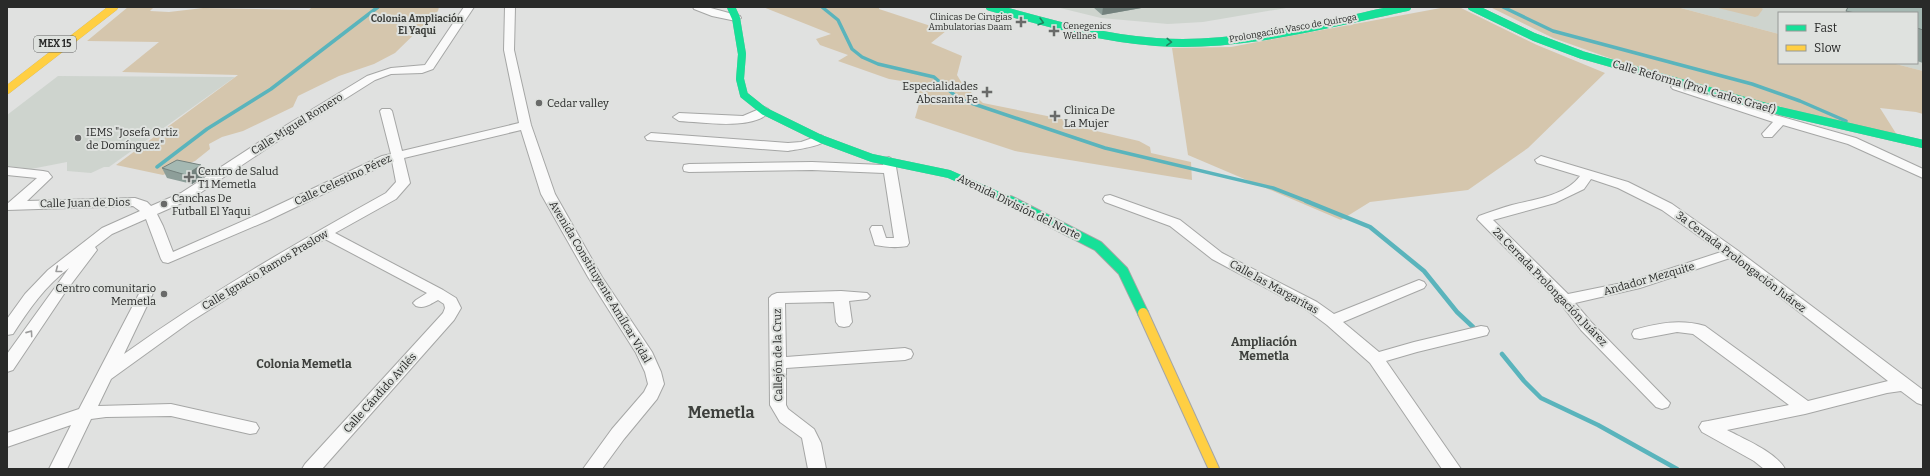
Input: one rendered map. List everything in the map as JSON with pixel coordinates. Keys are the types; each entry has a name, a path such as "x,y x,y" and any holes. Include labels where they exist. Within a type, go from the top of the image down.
{"street":[{"name":"MEX 15","path":"7,81 102,7"},
{"name":"MEX 15","path":"10,94 78,34 114,7"},
{"name":"Calle Miguel Romero","path":"7,330 30,296 53,273 117,226 186,196 271,140 371,78 383,73 399,70 425,69 429,66 469,7"},
{"name":"Avenida Constituyente Amílcar Vidal","path":"510,7 509,50 525,125 548,194 595,277 644,352 653,372 656,384 651,395 592,469"},
{"path":"698,7 716,14 736,18"},
{"name":"Avenida División del Norte","path":"731,7 736,18 742,54 740,80 744,95 764,111 821,139 890,165 949,174 991,192 1098,246 1123,271 1214,469"},
{"name":"Prolongación Vasco de Quiroga","path":"990,7 1054,26 1103,36 1139,40 1205,42 1238,39 1407,7"},
{"name":"Calle Reforma (Prol. Carlos Graef)","path":"1472,7 1541,40 1604,62 1780,110 1923,144"},
{"path":"1050,13 1084,23 1131,30"},
{"path":"10,94 27,85 75,43 78,34"},
{"path":"1678,87 1781,121 1852,141 1905,164 1923,174"},
{"name":"Calle Ignacio Ramos Praslow","path":"105,375 185,318 284,256 382,203 398,190 403,183 403,178 386,111"},
{"path":"679,117 743,120 764,111"},
{"path":"1768,134 1781,121"},
{"name":"Calle Celestino Pérez","path":"150,212 168,259 397,155 525,125"},
{"path":"651,137 788,147 803,145 821,139"},
{"name":"3a Cerrada Prolongación Juárez","path":"1541,160 1623,185 1667,207 1732,253 1923,399"},
{"path":"689,168 890,165 902,243 880,242 877,229"},
{"path":"7,171 43,175 46,177 10,208"},
{"name":"2a Cerrada Prolongación Juárez","path":"1588,174 1579,186 1550,200 1517,208 1484,219 1565,300 1586,326 1662,403"},
{"name":"Calle las Margaritas","path":"1110,199 1174,223 1217,256 1312,306 1332,321 1376,359 1452,469"},
{"name":"Calle Juan de Dios","path":"10,208 135,202 144,205 150,212"},
{"path":"325,233 438,292 421,303"},
{"path":"7,365 61,288 100,237"},
{"name":"Andador Mezquite","path":"1565,300 1635,285 1732,253"},
{"path":"1332,321 1419,285"},
{"path":"58,469 84,414 147,291"},
{"name":"Calle Cándido Avilés","path":"311,469 449,316 453,308 451,301 438,292"},
{"path":"844,322 841,296 862,296"},
{"name":"Callejón de la Cruz","path":"817,469 812,439 805,430 782,415 778,405 777,298 841,296"},
{"path":"1640,334 1678,326 1689,326 1699,330 1805,408"},
{"path":"1376,359 1414,347 1481,331"},
{"path":"777,364 905,354"},
{"path":"1776,469 1760,456 1708,427 1805,408 1886,387 1903,385"},
{"path":"7,440 84,414 106,412 171,410 250,428"}],"shaded area":[{"path":"128,7 154,7 150,11 169,12 203,8 309,10 312,7 439,7 438,11 395,53 374,64 339,76 298,96 293,107 243,131 222,137 209,144 210,149 195,161 163,175 116,165 238,75 122,72 159,42 87,41"},
{"path":"763,7 879,7 879,9 946,31 931,43 962,56 957,75 963,85 983,103 1062,119 1075,126 1139,141 1150,147 1151,153 1191,162 1192,180 1015,151 915,118 921,97 908,82 889,79 838,61 848,55 820,45 816,39 831,34"},
{"path":"1056,7 1292,7 1203,22 1168,24 1101,18"},
{"path":"1446,7 1459,7 1537,45 1605,73 1528,148 1468,190 1370,202 1341,220 1188,155 1172,48 1231,47"},
{"path":"1490,7 1677,7 1778,34 1778,64 1896,64 1923,71 1923,114 1880,108 1897,135 1764,103 1646,71 1553,38"},
{"path":"1677,7 1923,7 1923,71 1896,64 1918,64 1918,12 1778,12 1778,34"},
{"path":"1714,7 1760,7 1763,9 1758,16 1755,17"},
{"name":"IEMS \"Josefa Ortiz de Domínguez\"","path":"58,76 235,77 109,167 104,167 91,173 67,171 67,162 31,169 7,166 7,115"}],"building":[{"path":"1848,7 1923,7 1923,30 1918,28 1918,12 1846,11"},
{"path":"177,160 201,165 186,175 162,168"}],"waterway":[{"path":"157,167 207,129 271,89 378,7"},
{"path":"822,7 838,20 852,49 862,57 878,64 934,77 959,99 1105,148 1273,188 1309,202"},
{"path":"1503,7 1553,31 1752,84 1800,101 1846,121"},
{"path":"1306,201 1370,227 1424,271 1457,312 1473,327"},
{"path":"1502,354 1524,381 1541,398 1598,425 1677,469"}],"traffic: fast":[{"path":"731,7 736,18 742,54 740,79 744,95 764,111 821,139 872,158 949,174 991,192 1098,246 1123,271 1143,313"},
{"path":"990,7 1060,26 1108,36 1132,40 1180,43 1209,42 1266,36 1407,7"},
{"path":"1472,7 1534,37 1582,55 1780,111 1923,144"}],"traffic: slow":[{"path":"7,90 114,7"},
{"path":"1143,313 1214,469"}],"place":[{"name":"Clinicas De Cirugias Ambulatorias Daam","path":"1021,22"},
{"name":"Cenegenics Wellnes","path":"1054,31"},
{"name":"Especialidades Abcsanta Fe","path":"987,92"},
{"name":"Cedar valley","path":"539,103"},
{"name":"Clinica De La Mujer","path":"1055,116"},
{"name":"IEMS \"Josefa Ortiz de Domínguez\"","path":"78,138"},
{"name":"Centro de Salud T1 Memetla","path":"189,177"},
{"name":"Canchas De Futball El Yaqui","path":"164,204"},
{"name":"Centro comunitario Memetla","path":"164,294"}],"district":[{"name":"Colonia Ampliación El Yaqui","path":"417,24"},
{"name":"Ampliación Memetla","path":"1264,349"},
{"name":"Colonia Memetla","path":"304,364"},
{"name":"Memetla","path":"721,412"}]}
